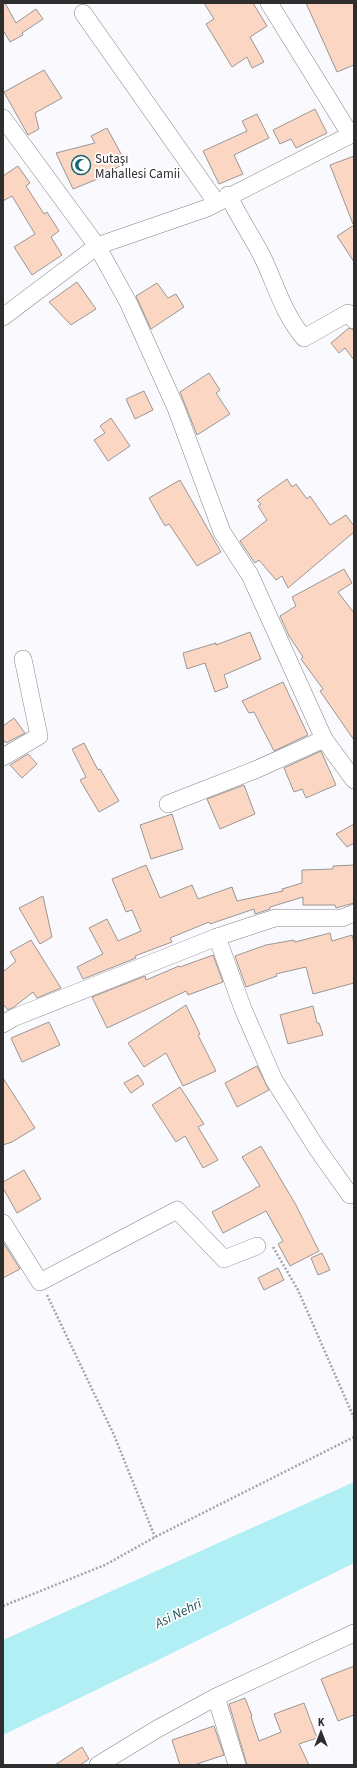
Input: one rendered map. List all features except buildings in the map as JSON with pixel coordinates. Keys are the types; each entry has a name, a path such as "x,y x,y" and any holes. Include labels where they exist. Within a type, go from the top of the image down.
{"street":[{"path":"3,317 97,246 207,208 352,134 270,3"},
{"path":"83,14 222,199 261,255 278,295 295,328 304,338 348,313 354,320"},
{"path":"3,118 97,246 128,302 176,408 222,532 250,575 324,740 354,780"},
{"path":"3,757 39,736 23,659"},
{"path":"168,804 255,770 324,740"},
{"path":"3,1024 13,1018 216,937 275,918 342,918 354,913"},
{"path":"216,937 243,1009 274,1080 316,1147 350,1195 354,1193"},
{"path":"3,1223 40,1282 177,1210 224,1259 257,1246"},
{"path":"98,1765 157,1729 216,1697 354,1633"},
{"path":"216,1697 237,1765"}],"path":[{"path":"257,1246 269,1240 298,1290 354,1418"},
{"path":"40,1282 114,1434 155,1538"},
{"path":"3,1606 105,1565 354,1437"}],"water":[{"name":"Asi Nehri","path":"354,1482 354,1563 3,1735 3,1640"}],"place":[{"name":"Sutaşı Mahallesi Camii","path":"81,165"}]}
